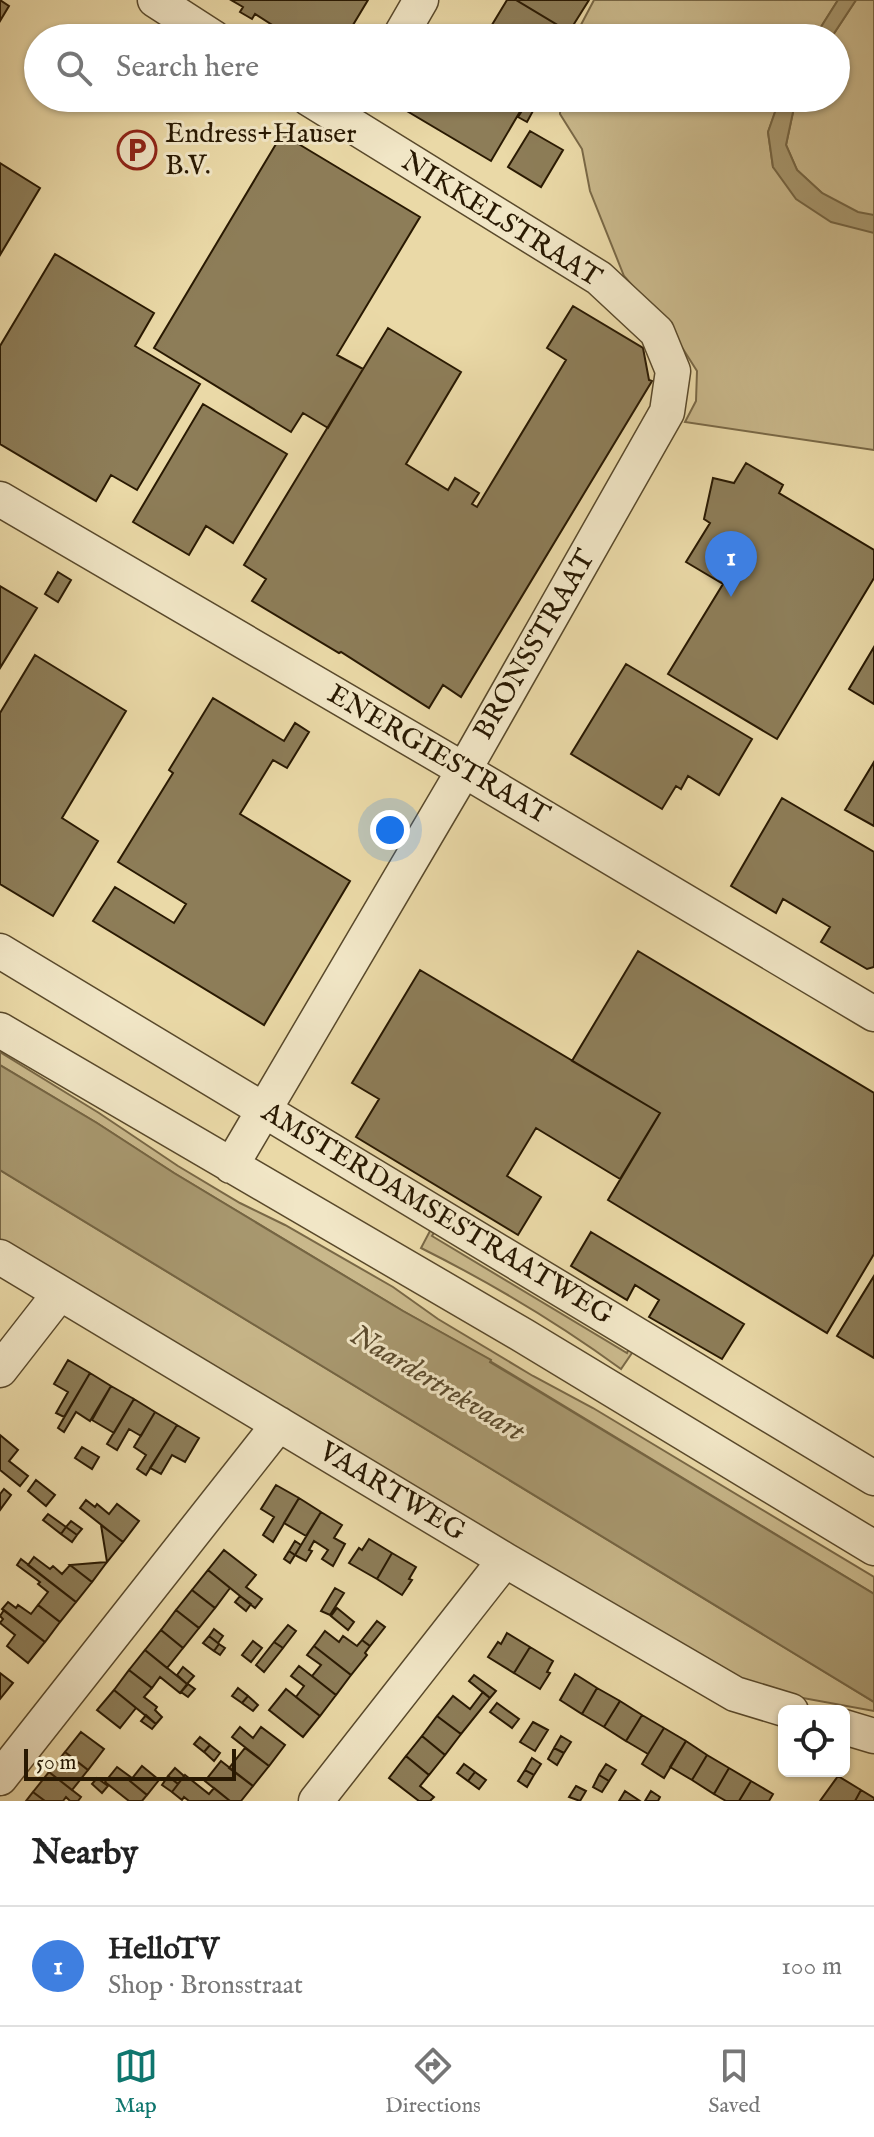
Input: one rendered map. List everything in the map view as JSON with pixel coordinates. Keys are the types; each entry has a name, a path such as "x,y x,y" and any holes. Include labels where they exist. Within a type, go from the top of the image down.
{"street":[{"path":"155,0 192,24"},
{"path":"407,24 421,0"},
{"name":"NIKKELSTRAAT","path":"357,112 599,278 657,332 673,371 667,412"},
{"name":"BRONSSTRAAT","path":"231,1166 464,770 667,412"},
{"name":"ENERGIESTRAAT","path":"0,499 874,1014"},
{"name":"AMSTERDAMSESTRAATWEG","path":"0,951 874,1478"},
{"path":"0,1030 524,1336 874,1548"},
{"name":"VAARTWEG","path":"0,1257 735,1694 778,1707"},
{"path":"0,1370 60,1293"},
{"path":"0,1778 279,1424"},
{"path":"325,1798 505,1560"},
{"path":"850,1729 874,1736"}],"shaded area":[{"path":"594,0 838,0 823,24 581,24"},
{"path":"856,0 874,0 874,450 685,422 696,401 697,371 671,330 624,276 590,191 582,149 560,114 775,112 768,132 773,167 822,193 797,170 786,145 793,112 850,112 850,24 840,24"},
{"path":"0,1052 178,1166 393,1287 438,1319 874,1577 874,1594 490,1360 174,1173 0,1065"},
{"path":"0,1170 874,1702 874,1711 792,1696 737,1680 0,1244"},
{"path":"431,1229 435,1231 432,1236 627,1353 629,1348 634,1350 621,1369 524,1304 421,1248"}],"water":[{"path":"838,0 856,0 840,24 823,24"},
{"path":"775,112 793,112 786,145 797,170 822,193 858,212 874,215 874,233 831,222 796,199 773,167 768,132"},
{"name":"Naardertrekvaart","path":"0,1065 874,1594 874,1702 0,1170"}],"building":[{"path":"0,0 9,6 0,21"},
{"path":"231,0 368,0 354,24 271,24 255,14 252,19 240,12 243,7"},
{"path":"507,0 516,0 556,24 492,24"},
{"path":"516,0 589,0 574,24 556,24"},
{"path":"409,112 520,112 491,161"},
{"path":"521,112 532,112 527,122 518,117"},
{"path":"530,131 563,150 541,187 508,167"},
{"path":"282,134 420,217 337,355 363,369 328,428 303,413 291,432 154,348"},
{"path":"0,163 40,188 0,255"},
{"path":"55,254 154,313 135,346 200,384 137,490 111,475 96,501 0,444 0,346"},
{"path":"573,306 643,348 649,380 652,381 461,697 443,685 429,708 252,601 266,579 244,565 388,328 461,372 406,464 448,490 455,478 479,493 472,504 477,507 566,360 547,348"},
{"path":"203,404 287,454 233,543 206,526 189,555 133,522"},
{"path":"746,463 783,485 779,493 874,550 874,578 777,739 668,674 723,584 686,562 710,523 704,519 713,478 734,483"},
{"path":"58,572 71,580 58,602 45,594"},
{"path":"0,586 37,608 0,668"},
{"path":"874,647 874,704 849,689"},
{"path":"35,655 126,711 62,818 98,841 53,916 0,884 0,713"},
{"path":"626,664 752,739 719,795 688,776 681,789 676,786 662,809 571,754"},
{"path":"213,698 284,741 295,723 309,732 287,768 273,760 240,814 350,881 264,1025 93,921 115,887 174,923 186,904 118,862 173,773 169,770"},
{"path":"874,762 874,826 845,810"},
{"path":"782,798 874,852 874,967 867,969 821,942 830,927 783,899 776,913 731,886"},
{"path":"638,951 874,1093 874,1254 827,1333 608,1200 660,1113 572,1061"},
{"path":"420,970 660,1113 620,1179 536,1128 507,1176 541,1197 518,1235 356,1137 379,1099 352,1083"},
{"path":"591,1232 744,1324 722,1359 649,1317 659,1300 635,1285 627,1300 571,1266"},
{"path":"874,1276 874,1358 837,1336"},
{"path":"68,1360 90,1373 64,1417 56,1413 68,1392 54,1384"},
{"path":"90,1373 111,1386 90,1421 76,1412 64,1432 58,1428"},
{"path":"111,1386 134,1399 114,1433 92,1420"},
{"path":"134,1399 155,1412 141,1436 129,1429 117,1450 107,1444"},
{"path":"155,1412 177,1425 146,1475 137,1469 146,1455 134,1447"},
{"path":"177,1425 199,1438 185,1462 172,1455 161,1474 150,1468"},
{"path":"0,1435 18,1450 9,1461 28,1476 20,1486 0,1470"},
{"path":"82,1447 99,1457 92,1469 75,1458"},
{"path":"36,1480 55,1495 46,1506 28,1491"},
{"path":"276,1485 299,1498 273,1542 263,1535 274,1517 261,1509"},
{"path":"4,1489 11,1495 0,1510 0,1494"},
{"path":"299,1498 321,1512 306,1536 284,1523"},
{"path":"86,1500 109,1514 117,1504 139,1521 123,1542 80,1508"},
{"path":"321,1512 342,1525 334,1538 345,1544 333,1566 322,1559 328,1550 314,1541 306,1561 295,1555"},
{"path":"48,1514 66,1527 61,1534 43,1520"},
{"path":"71,1521 82,1529 77,1535 66,1527"},
{"path":"101,1525 123,1542 107,1562"},
{"path":"66,1527 77,1535 72,1542 61,1534"},
{"path":"369,1539 392,1553 377,1579 349,1563"},
{"path":"295,1541 301,1545 295,1555 289,1551"},
{"path":"224,1550 256,1575 246,1587 262,1599 255,1608 208,1570"},
{"path":"289,1551 295,1555 290,1563 284,1559"},
{"path":"392,1553 416,1567 402,1595 377,1579"},
{"path":"34,1557 62,1574 70,1565 92,1582 76,1602 28,1565"},
{"path":"21,1559 76,1602 60,1622 38,1605 48,1592 17,1565"},
{"path":"107,1562 92,1582 70,1565"},
{"path":"208,1570 230,1588 215,1608 192,1590"},
{"path":"335,1588 344,1593 330,1615 321,1611"},
{"path":"192,1590 215,1608 199,1628 176,1610"},
{"path":"240,1596 251,1604 246,1611 235,1602"},
{"path":"8,1602 31,1614 38,1605 60,1622 45,1642 2,1609"},
{"path":"337,1608 354,1622 348,1630 331,1616"},
{"path":"4,1610 45,1642 28,1663 7,1646 15,1635 0,1623"},
{"path":"176,1610 199,1628 183,1648 161,1630"},
{"path":"377,1621 385,1627 370,1646 362,1640"},
{"path":"288,1625 296,1631 283,1648 274,1642"},
{"path":"214,1629 223,1636 218,1643 209,1636"},
{"path":"161,1630 183,1648 167,1668 145,1650"},
{"path":"325,1631 339,1642 343,1636 357,1646 362,1640 370,1646 365,1653 367,1655 351,1675 314,1646"},
{"path":"507,1633 530,1647 514,1673 488,1657"},
{"path":"209,1636 219,1644 214,1651 203,1643"},
{"path":"253,1641 262,1648 251,1662 242,1655"},
{"path":"274,1642 283,1648 264,1672 256,1665"},
{"path":"219,1644 225,1648 220,1655 214,1651"},
{"path":"314,1646 351,1675 336,1695 312,1676 321,1665 307,1655"},
{"path":"530,1647 553,1661 540,1689 514,1673"},
{"path":"145,1650 187,1684 180,1693 160,1677 152,1688 129,1670"},
{"path":"299,1666 336,1695 320,1716 296,1697 304,1686 291,1676"},
{"path":"183,1667 194,1676 187,1684 177,1675"},
{"path":"129,1670 152,1688 144,1697 157,1707 155,1710 162,1717 156,1724 114,1690"},
{"path":"0,1673 13,1683 0,1699"},
{"path":"575,1674 597,1688 582,1714 560,1700"},
{"path":"474,1675 496,1691 490,1698 469,1681"},
{"path":"188,1684 195,1689 188,1697 181,1692"},
{"path":"238,1688 248,1696 242,1703 232,1696"},
{"path":"597,1688 620,1701 604,1727 582,1714"},
{"path":"286,1689 320,1716 303,1737 269,1710"},
{"path":"114,1690 136,1708 120,1728 97,1710"},
{"path":"483,1692 490,1698 461,1734 437,1716 453,1696 470,1709"},
{"path":"248,1696 258,1705 253,1711 242,1703"},
{"path":"620,1701 642,1715 626,1741 604,1727"},
{"path":"497,1703 519,1719 512,1728 490,1712"},
{"path":"146,1715 156,1724 152,1729 141,1721"},
{"path":"642,1715 664,1728 648,1754 626,1741"},
{"path":"437,1716 461,1734 445,1755 422,1736"},
{"path":"533,1722 548,1730 535,1751 520,1742"},
{"path":"240,1727 253,1738 261,1727 285,1745 269,1766 232,1737"},
{"path":"664,1728 686,1741 664,1778 642,1764"},
{"path":"81,1732 104,1749 88,1770 65,1752"},
{"path":"422,1736 445,1755 429,1775 406,1756"},
{"path":"561,1736 571,1742 564,1753 554,1748"},
{"path":"200,1737 210,1745 204,1752 194,1744"},
{"path":"686,1741 707,1755 692,1780 670,1767"},
{"path":"210,1745 220,1753 214,1761 204,1752"},
{"path":"245,1748 269,1766 253,1786 229,1768"},
{"path":"554,1748 564,1753 557,1765 548,1759"},
{"path":"65,1752 88,1770 72,1790 49,1772"},
{"path":"707,1755 729,1768 714,1794 692,1780"},
{"path":"406,1756 429,1775 420,1786 434,1797 430,1801 419,1801 389,1778"},
{"path":"532,1758 541,1764 534,1775 525,1770"},
{"path":"221,1761 253,1786 241,1801 230,1801 205,1781"},
{"path":"464,1764 475,1772 468,1781 457,1773"},
{"path":"606,1764 616,1770 609,1781 599,1775"},
{"path":"142,1766 159,1780 147,1795 130,1781"},
{"path":"117,1767 147,1795 142,1801 129,1801 105,1782"},
{"path":"175,1768 184,1776 178,1784 168,1776"},
{"path":"729,1768 751,1781 739,1801 726,1801 714,1794"},
{"path":"525,1770 534,1775 527,1787 518,1781"},
{"path":"49,1772 81,1797 78,1801 70,1801 66,1797 63,1801 45,1801 33,1792"},
{"path":"475,1772 486,1780 479,1789 468,1781"},
{"path":"185,1775 209,1794 214,1788 230,1801 189,1801 184,1797 182,1800 172,1792"},
{"path":"599,1775 609,1781 602,1792 593,1787"},
{"path":"168,1776 178,1784 172,1792 162,1785"},
{"path":"837,1777 861,1790 855,1801 820,1801"},
{"path":"97,1778 108,1786 102,1793 92,1784"},
{"path":"751,1781 773,1794 769,1801 739,1801"},
{"path":"576,1786 586,1791 580,1801 569,1797"},
{"path":"861,1790 874,1798 874,1801 855,1801"},
{"path":"625,1791 640,1801 619,1801"},
{"path":"651,1791 660,1797 658,1801 645,1801"},
{"path":"33,1792 45,1801 26,1801"}],"place":[{"name":"Endress+Hauser B.V.","path":"137,150"},
{"name":"HelloTV","path":"731,597"}]}
